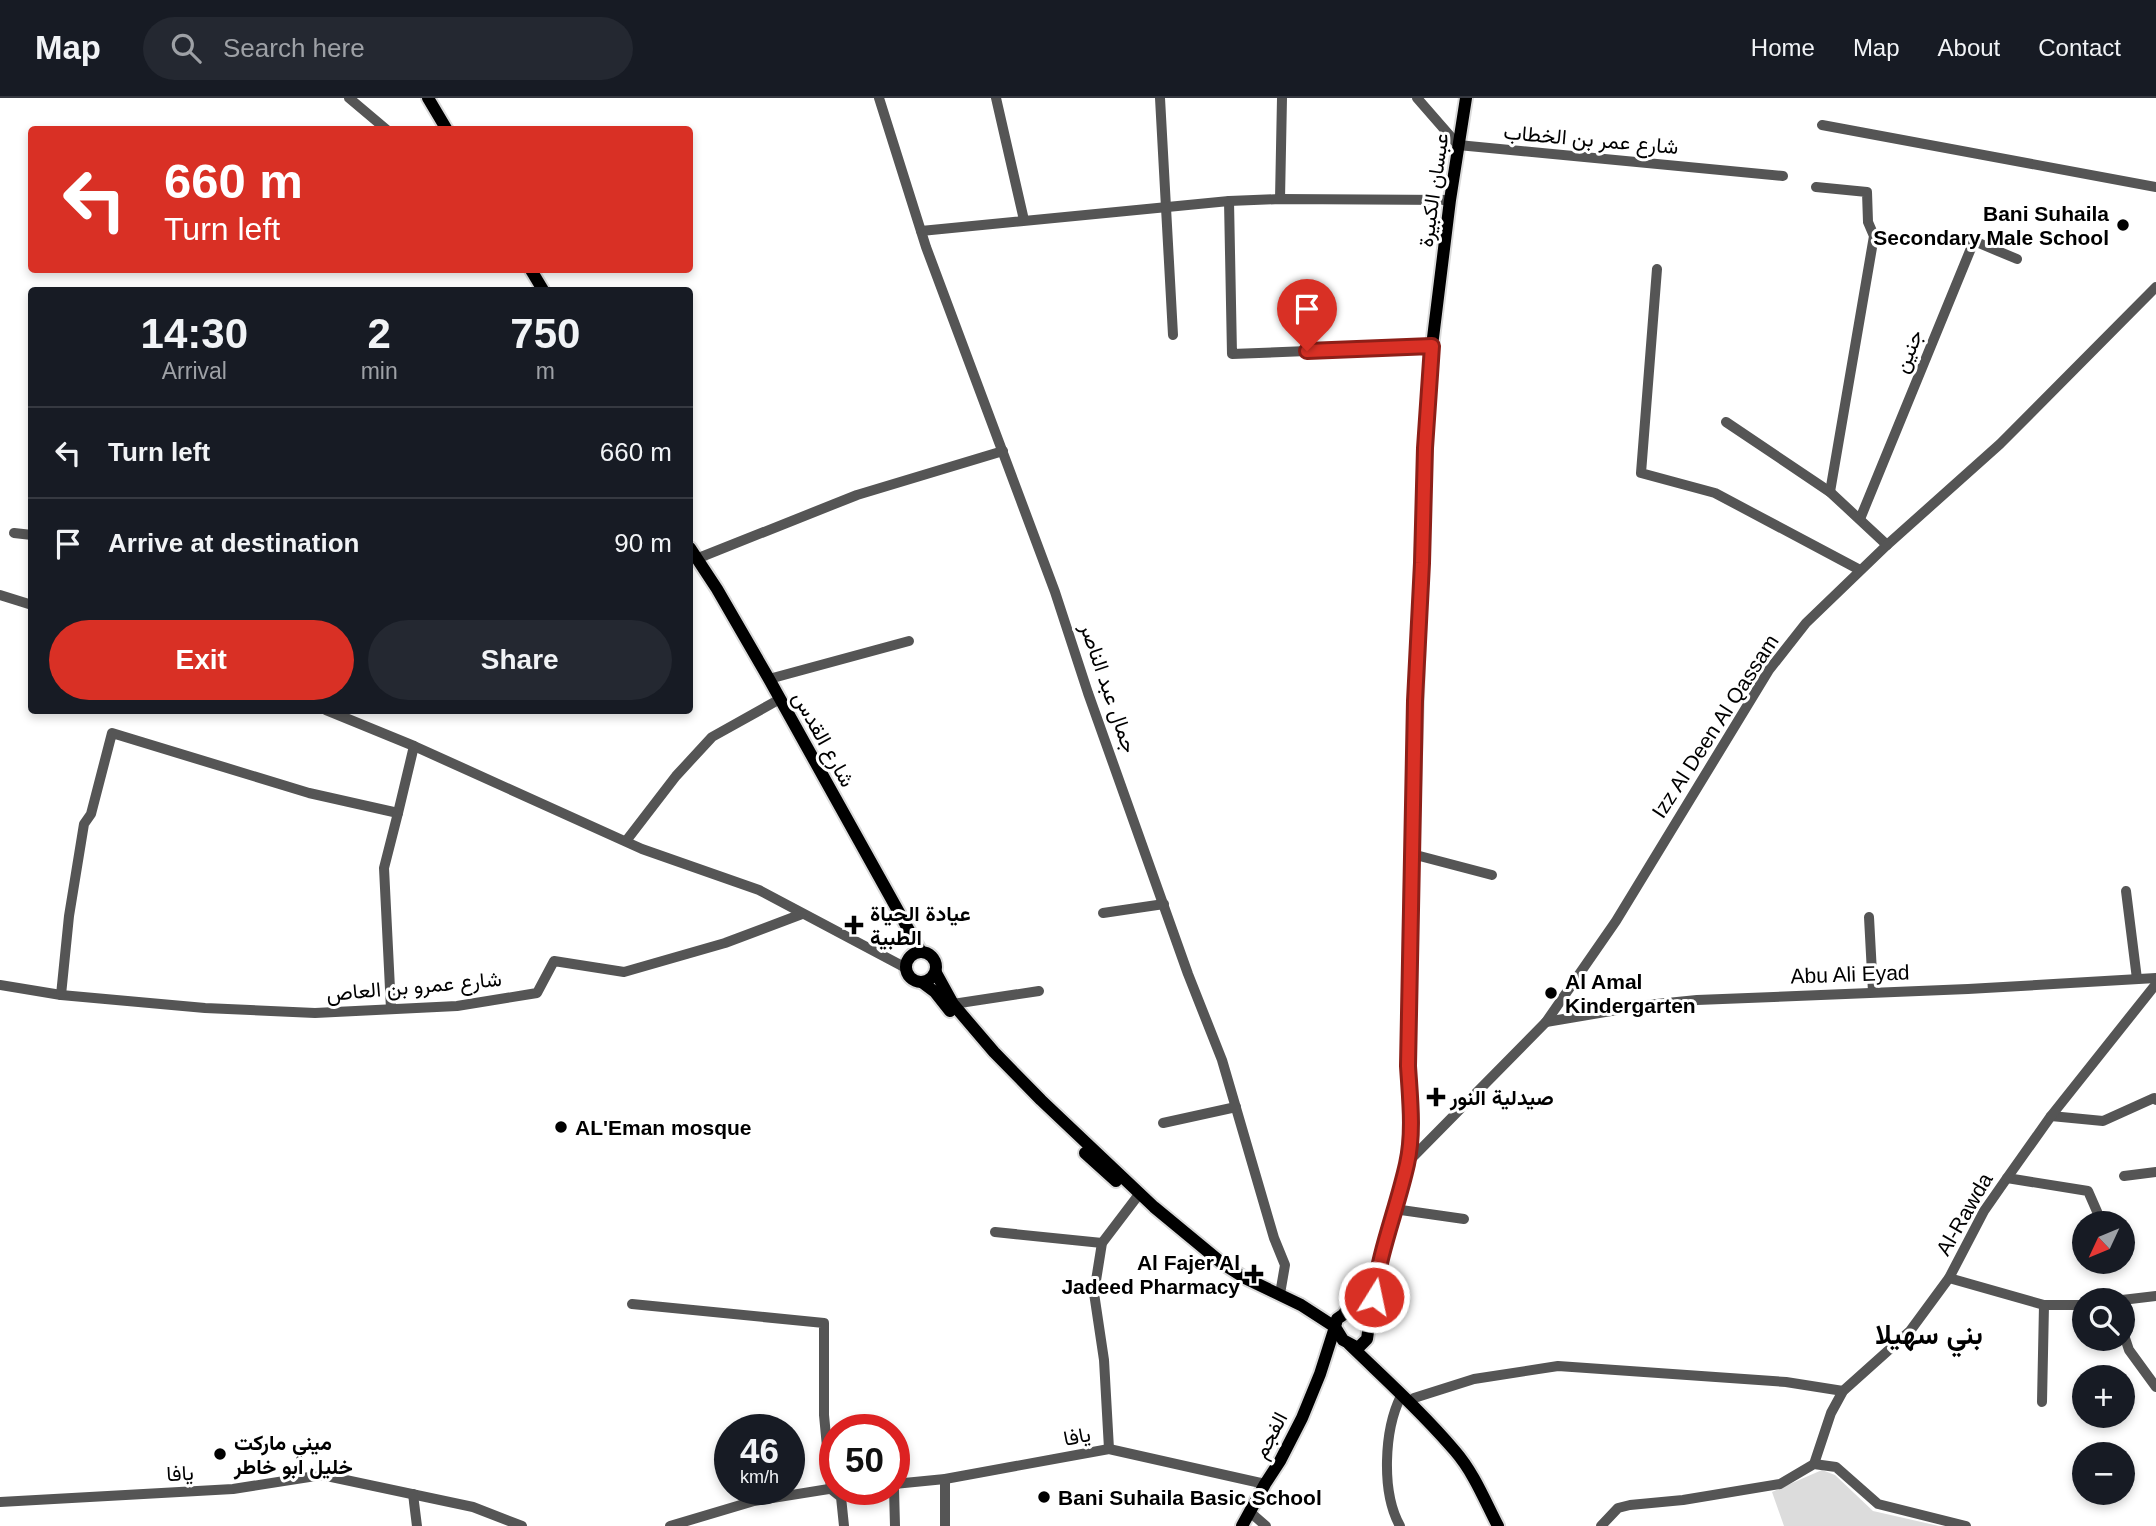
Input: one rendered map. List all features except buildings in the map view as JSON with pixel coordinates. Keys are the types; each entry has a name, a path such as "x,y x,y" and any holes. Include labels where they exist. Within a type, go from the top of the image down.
{"main road":[{"path":"428,98 445,126"},
{"name":"عبسان الكبيرة","path":"1380,1372 1372,1356 1369,1328 1376,1276 1408,1162 1411,1127 1408,1066 1412,854 1425,448 1432,346 1466,98"},
{"name":"شارع القدس","path":"693,554 717,589 769,679 920,952"},
{"path":"1139,1195 994,1052 953,1003 936,973 935,960 928,953 920,952 910,957 906,968 912,979 923,982 935,992 963,1029 1103,1171 1139,1195 1223,1264 1310,1310 1335,1327 1347,1343 1445,1428 1465,1452 1505,1526"},
{"path":"923,982 930,980 936,973"},
{"path":"1335,1327 1343,1313 1362,1297 1376,1276"},
{"path":"1310,1310 1343,1313 1350,1310 1359,1313 1369,1328 1360,1347 1347,1343 1335,1345 1325,1358"},
{"name":"الفجم","path":"1242,1526 1293,1436 1335,1327"},
{"path":"1404,1394 1456,1452 1471,1474 1498,1526"}],"street":[{"path":"349,98 382,126"},
{"name":"جمال عبد الناصر","path":"879,98 921,231 1055,592 1088,693 1222,1060 1274,1238 1285,1265 1280,1294"},
{"path":"996,98 1024,220"},
{"path":"1160,98 1173,335"},
{"path":"1280,200 1282,98"},
{"path":"1416,98 1458,145"},
{"path":"1822,125 2156,187"},
{"name":"شارع عمر بن الخطاب","path":"1458,145 1783,176"},
{"path":"1816,187 1867,192 1868,222 1874,236 1830,492"},
{"path":"921,231 1229,201 1450,200"},
{"path":"1229,201 1232,354 1432,346"},
{"name":"جنين","path":"1860,519 1974,242 2017,260"},
{"path":"1657,269 1642,473 1715,493 1860,570"},
{"name":"Izz Al Deen Al Qassam","path":"1408,1162 1546,1022 1616,921 1769,670 1805,623 2000,444 2156,287"},
{"path":"1726,422 1830,492 1887,545"},
{"path":"693,554 857,495 1003,452"},
{"path":"13,533 28,535"},
{"path":"0,595 28,604"},
{"path":"769,679 909,641"},
{"path":"626,841 676,776 712,737 780,699"},
{"path":"336,714 414,746 642,849 758,890 906,968"},
{"path":"61,995 69,916 84,824 91,814 112,733 309,793 398,813"},
{"path":"391,1009 384,868 414,746"},
{"path":"1412,854 1492,875"},
{"path":"2126,891 2137,979"},
{"path":"1103,913 1164,904"},
{"name":"شارع عمرو بن العاص","path":"0,985 61,995 205,1008 315,1013 457,1006 537,993 554,961 624,972 725,943 802,914"},
{"path":"1869,917 1873,992"},
{"name":"Abu Ali Eyad","path":"1546,1022 1647,1005 1697,1000 2156,978"},
{"name":"Al-Rawda","path":"1814,1464 1830,1413 1843,1391 1910,1331 1949,1278 1984,1211 2007,1178 2051,1116 2156,984"},
{"path":"953,1003 1039,991"},
{"path":"2051,1116 2103,1121 2154,1098 2156,1101"},
{"path":"1163,1123 1236,1107"},
{"path":"2124,1176 2156,1172"},
{"path":"2007,1178 2088,1191 2097,1211"},
{"path":"1109,1449 1104,1360 1094,1293 1102,1243 1139,1195"},
{"path":"1394,1209 1464,1219"},
{"path":"995,1233 1102,1243"},
{"path":"1949,1278 2044,1305 2072,1305"},
{"path":"2135,1298 2156,1296"},
{"path":"632,1304 824,1323 824,1414"},
{"path":"2042,1402 2044,1305"},
{"path":"2130,1351 2156,1387"},
{"path":"1400,1526 1390,1504 1387,1481 1391,1427 1395,1409 1404,1394 1474,1379 1559,1366 1786,1382 1843,1391"},
{"name":"يافا","path":"910,1482 945,1479 1109,1449 1265,1484"},
{"path":"1601,1526 1618,1508 1780,1484 1814,1464 1836,1467 1878,1504 1966,1526"},
{"name":"يافا","path":"0,1503 233,1489 322,1475 473,1507 522,1526"},
{"path":"945,1479 945,1526"},
{"path":"670,1526 754,1501 819,1491"},
{"path":"413,1493 417,1526"},
{"path":"842,1505 844,1526"},
{"path":"894,1505 895,1526"},
{"path":"1251,1513 1266,1526"}],"shaded area":[{"path":"1822,1470 1835,1475 1873,1511 1939,1526 1784,1526 1772,1492"}],"place":[{"name":"Bani Suhaila Secondary Male School","path":"2123,225"},
{"name":"عيادة الحياة الطبية","path":"854,925"},
{"name":"Al Amal Kindergarten","path":"1551,993"},
{"name":"صيدلية النور","path":"1436,1097"},
{"name":"AL'Eman mosque","path":"561,1127"},
{"name":"Al Fajer Al Jadeed Pharmacy","path":"1254,1274"},
{"name":"ميني ماركت خليل ابو خاطر","path":"220,1454"},
{"name":"Bani Suhaila Basic School","path":"1044,1497"}],"district":[{"name":"بني سهيلا","path":"1929,1334"}],"route":[{"path":"1307,351 1432,346 1425,448 1415,701 1408,1066 1411,1127 1408,1162 1376,1276 1374,1297"}]}
